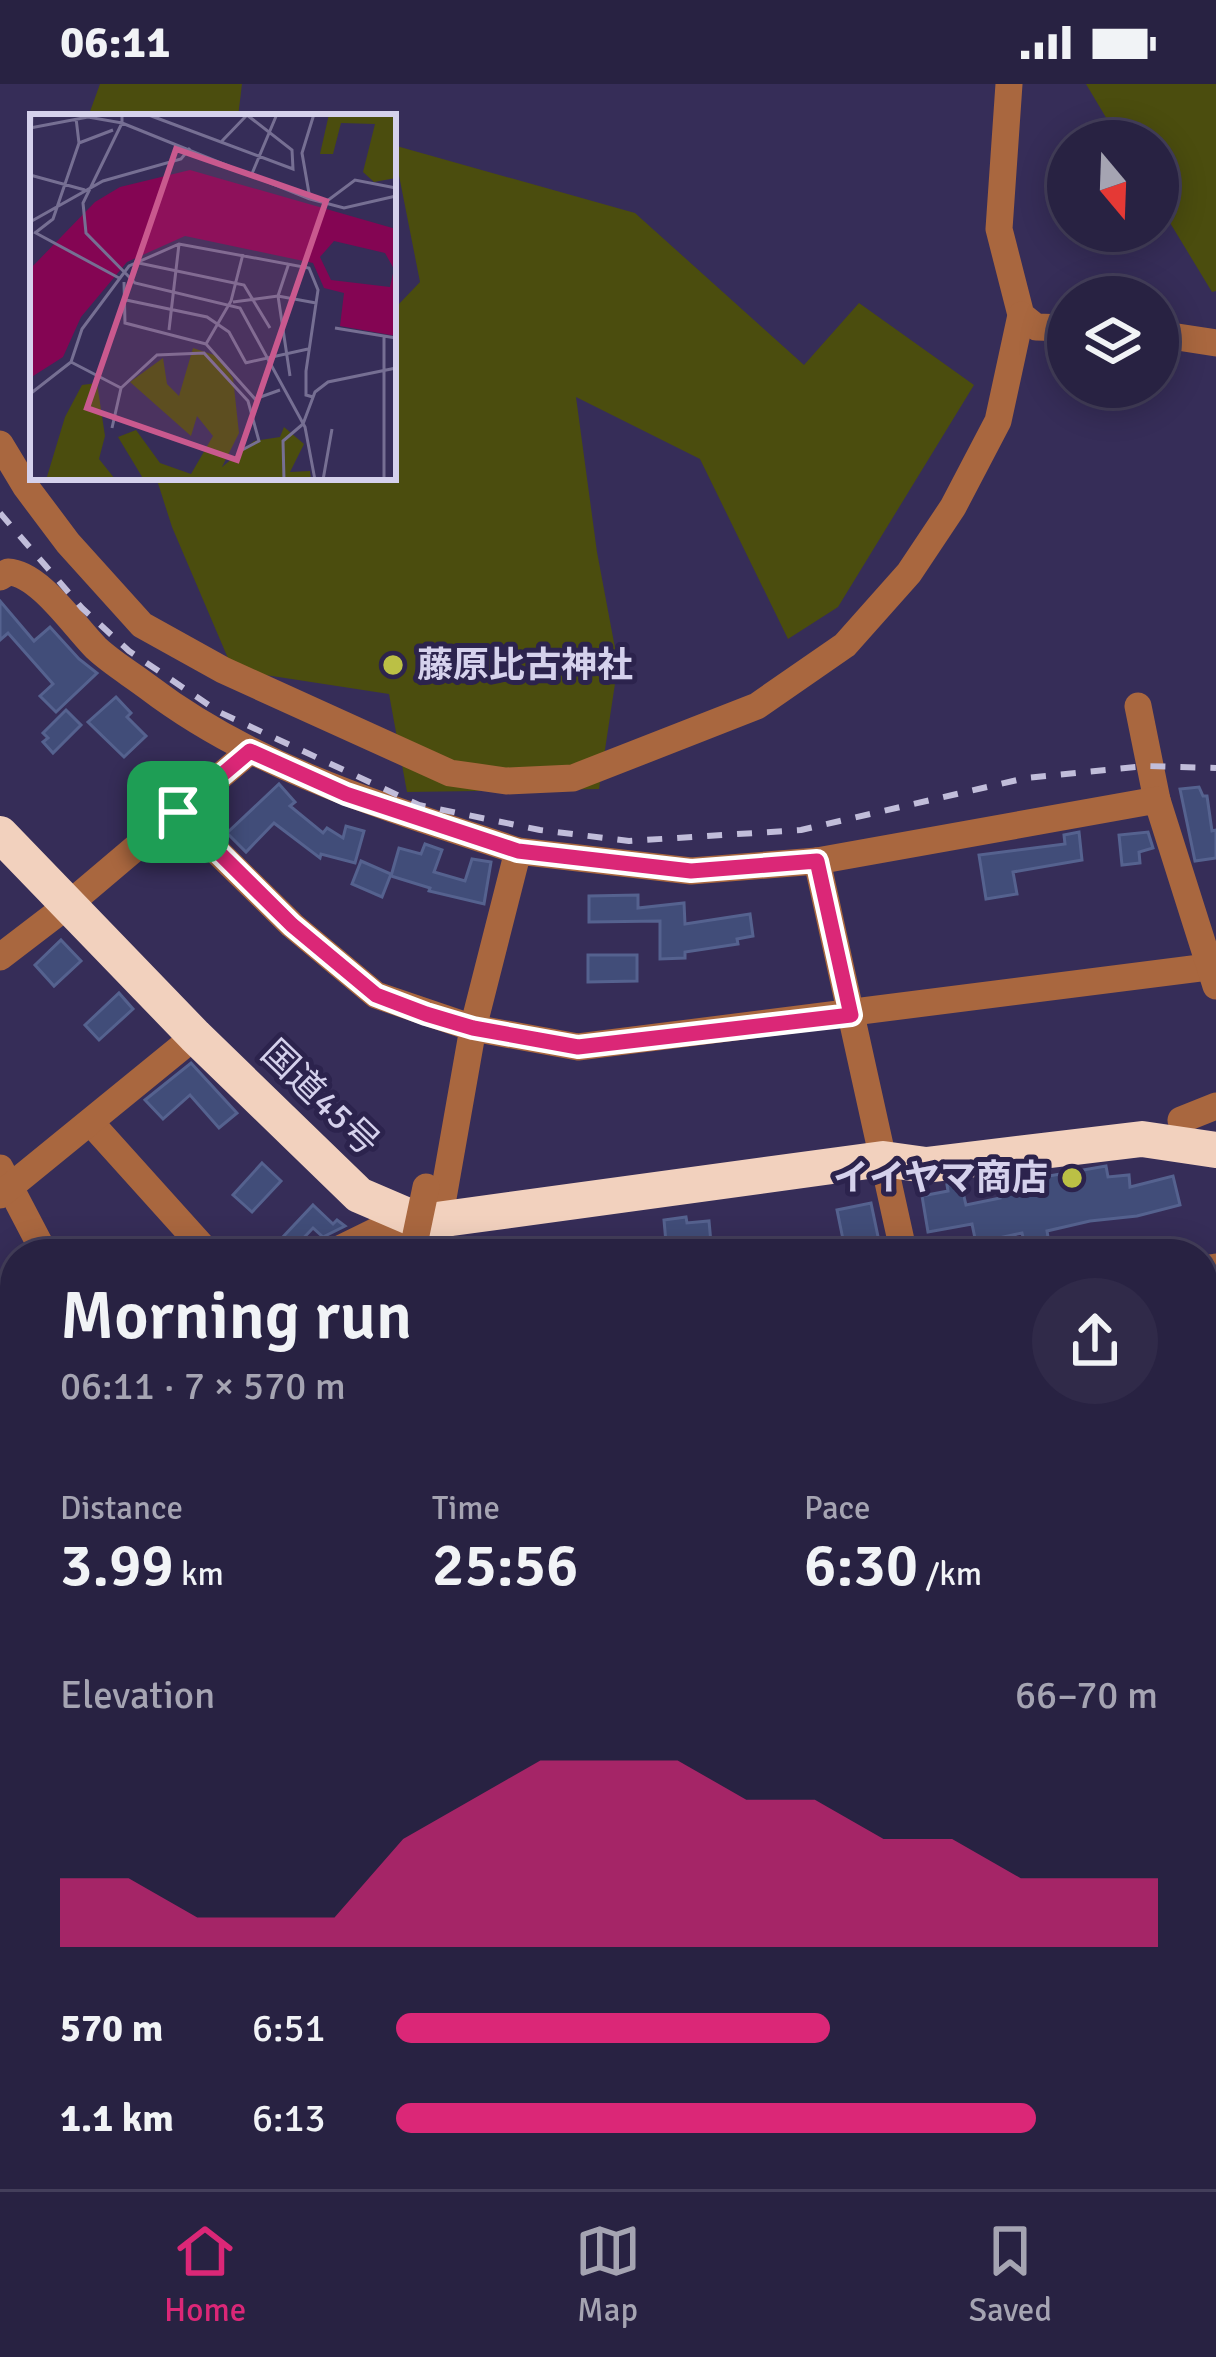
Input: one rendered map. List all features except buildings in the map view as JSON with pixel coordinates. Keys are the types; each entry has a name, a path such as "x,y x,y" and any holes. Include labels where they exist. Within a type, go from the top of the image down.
{"highway":[{"name":"国道45号","path":"0,834 359,1195 428,1227"},
{"path":"428,1227 883,1159 920,1144 1126,1120 1198,1123"},
{"path":"883,1159 926,1165 1142,1139 1216,1150"}],"street":[{"path":"0,444 68,543 142,625 223,670 451,772 506,782 573,778 757,706 845,645 909,573 953,507 998,421 1021,315 999,229 1009,84"},
{"path":"1021,315 1036,326 1047,327"},
{"path":"1179,337 1216,343"},
{"path":"0,577 8,572 30,578 99,651 167,702 250,751 346,794 518,851 691,871 817,861 1156,800"},
{"path":"178,812 292,925 376,995 473,1028 578,1047 1212,977 1156,800 1138,706"},
{"path":"0,957 250,751"},
{"path":"360,1239 380,1229 428,1227 518,851"},
{"path":"817,861 901,1239"},
{"path":"36,1239 4,1184 91,1123 196,1036"},
{"path":"1198,1123 1216,1106"},
{"path":"91,1123 195,1239"}],"shaded area":[{"path":"100,84 242,84 238,114 89,114"},
{"path":"1086,84 1216,84 1216,291 1212,292 1179,238 1179,120 1107,120"},
{"path":"396,146 635,213 804,365 859,303 974,385 838,607 788,639 700,459 576,397 618,664 599,789 407,792 389,694 233,670 157,480 396,480 396,304 420,282"}],"railway":[{"path":"0,513 82,608 129,651 219,712 419,805 540,830 629,841 801,830 1026,778 1146,766 1216,768"}],"place":[{"name":"藤原比古神社","path":"393,665"},
{"name":"イイヤマ商店","path":"1072,1178"}],"route":[{"path":"250,751 346,794 518,851 691,871 817,861 851,1015 578,1047 473,1028 426,1014 376,995 292,925 178,812 250,751"}]}
